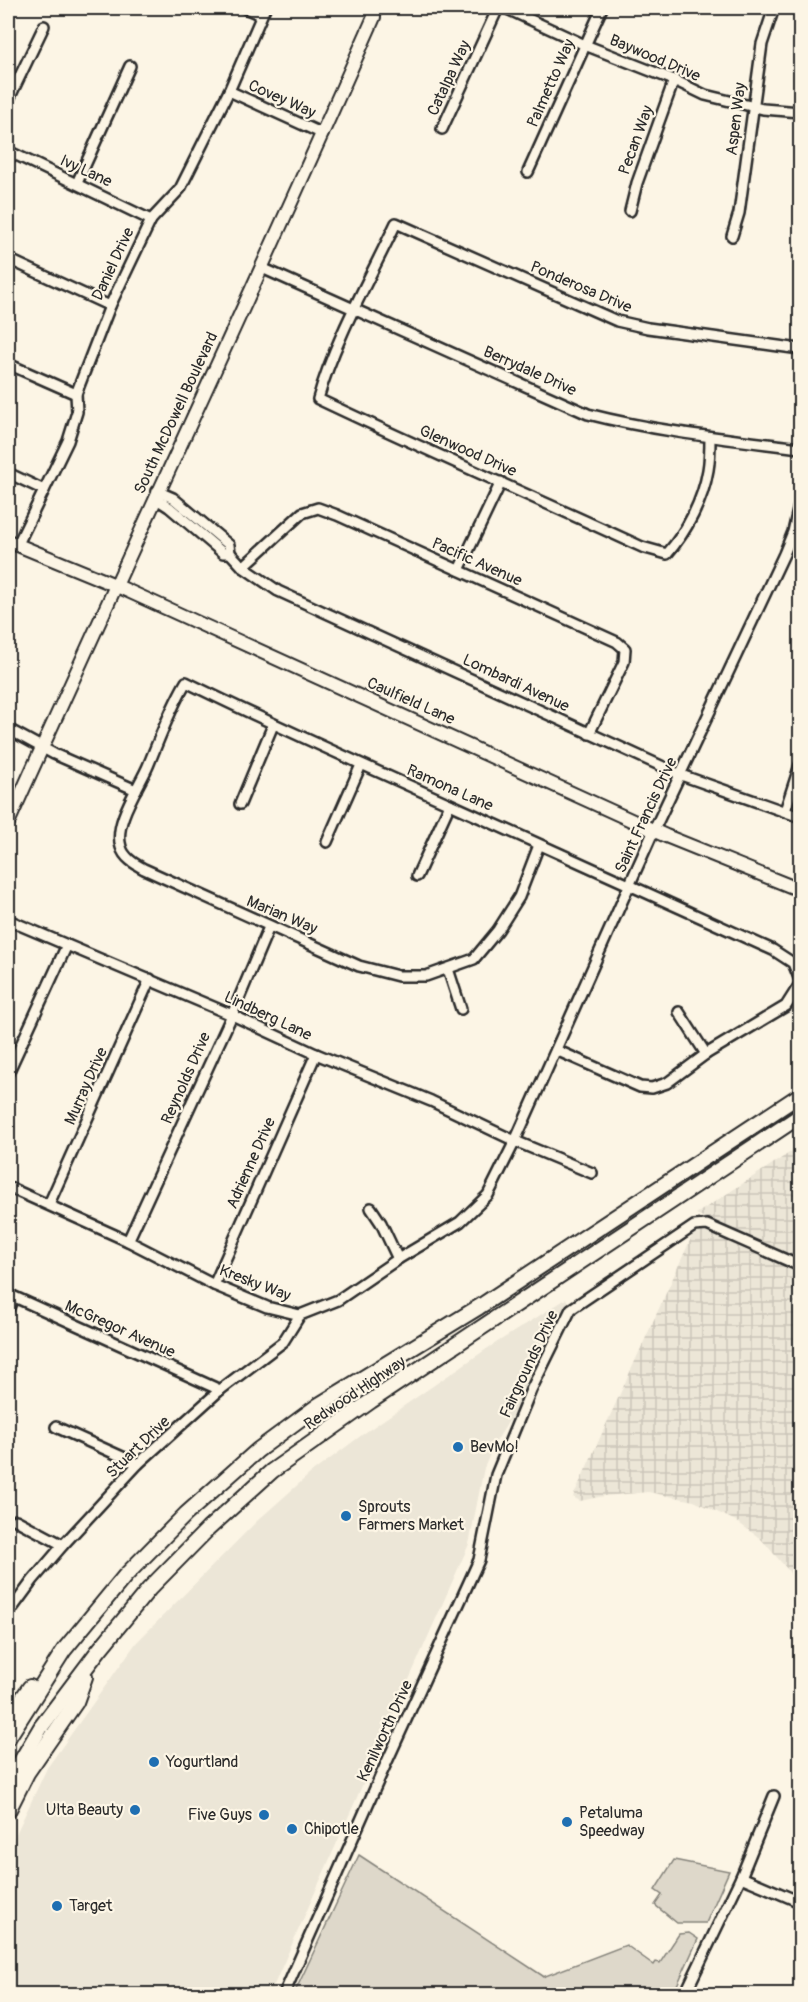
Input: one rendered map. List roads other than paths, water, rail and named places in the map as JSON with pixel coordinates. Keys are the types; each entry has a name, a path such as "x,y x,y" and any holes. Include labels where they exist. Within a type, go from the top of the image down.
{"highway":[{"name":"Redwood Highway","path":"8,1738 46,1677 84,1624 125,1576 186,1514 258,1450 319,1405 479,1307 801,1095"},
{"name":"Redwood Highway","path":"8,1783 41,1727 149,1589 208,1529 272,1471 370,1401 801,1116"},
{"path":"8,1811 27,1773 76,1702 91,1661"},
{"path":"8,1719 33,1683 46,1677"}],"main road":[{"name":"South McDowell Boulevard","path":"8,823 323,134 377,10"},
{"name":"Caulfield Lane","path":"12,544 115,585 654,830 801,890"}],"street":[{"path":"244,8 263,11"},
{"name":"Catalpa Way","path":"442,129 498,8"},
{"name":"Baywood Drive","path":"505,8 585,45 674,80 705,95 752,107 801,112"},
{"name":"Palmetto Way","path":"528,171 602,8"},
{"name":"Aspen Way","path":"732,236 739,213 762,44 774,8"},
{"name":"Daniel Drive","path":"12,544 44,490 68,441 77,412 76,394 110,306 151,220 180,189 229,92 263,11"},
{"path":"8,101 44,26"},
{"path":"77,183 130,66"},
{"name":"Pecan Way","path":"630,211 637,183 674,80"},
{"name":"Covey Way","path":"229,92 323,134"},
{"name":"Ivy Lane","path":"8,152 151,220"},
{"name":"Glenwood Drive","path":"396,223 354,310 322,383 318,399 642,547 667,554 679,540 696,508 708,471 710,437"},
{"name":"Ponderosa Drive","path":"396,223 617,321 648,328 801,348"},
{"path":"8,259 110,306"},
{"name":"Berrydale Drive","path":"262,268 588,414 629,424 710,437 801,447"},
{"path":"8,363 76,394"},
{"path":"8,473 44,490"},
{"path":"459,570 501,482"},
{"name":"Lombardi Avenue","path":"156,495 173,498 229,545 230,554 243,567 278,591 681,775 801,817"},
{"name":"Saint Francis Drive","path":"515,1141 654,830 784,554 793,532 801,501"},
{"name":"Pacific Avenue","path":"243,567 302,513 318,508 617,642 625,649 624,662 589,734"},
{"name":"Ramona Lane","path":"136,790 162,729 186,682 273,725 773,950 793,963 801,982 786,1006 706,1054 667,1083 652,1088 640,1087 556,1050"},
{"path":"240,804 273,725"},
{"path":"8,729 29,739 41,748 136,790"},
{"path":"327,842 361,765"},
{"path":"785,811 801,765"},
{"name":"Marian Way","path":"136,790 126,808 120,832 121,848 130,861 269,927 359,966 398,976 426,975 474,959 498,930 519,897 539,845"},
{"path":"417,876 450,804"},
{"name":"Lindberg Lane","path":"8,920 232,1015 316,1054 431,1101 515,1141 592,1173"},
{"name":"Reynolds Drive","path":"128,1241 232,1015 269,927"},
{"path":"8,1073 67,945"},
{"path":"448,969 461,1009"},
{"name":"Murray Drive","path":"49,1204 150,980"},
{"path":"679,1012 706,1054"},
{"name":"Adrienne Drive","path":"214,1285 316,1054"},
{"name":"Kresky Way","path":"8,1187 128,1241 214,1285 267,1307 300,1315 338,1300 398,1259 460,1222 488,1196 515,1141"},
{"path":"371,1208 381,1223 398,1259"},
{"name":"Fairgrounds Drive","path":"496,1475 531,1390 571,1309 684,1232 700,1224 801,1266"},
{"path":"8,1309 10,1295"},
{"name":"McGregor Avenue","path":"10,1295 220,1390"},
{"name":"Stuart Drive","path":"8,1614 63,1545 138,1464 220,1390 283,1342 300,1315"},
{"path":"56,1427 138,1464"},
{"name":"Kenilworth Drive","path":"284,1995 479,1560 496,1475"},
{"path":"16,1520 63,1545"},
{"path":"685,1995 741,1876 774,1796"},
{"path":"741,1876 801,1902"}],"place":[{"name":"BevMo!","path":"458,1447"},
{"name":"Sprouts Farmers Market","path":"346,1516"},
{"name":"Yogurtland","path":"154,1762"},
{"name":"Ulta Beauty","path":"135,1810"},
{"name":"Five Guys","path":"264,1815"},
{"name":"Petaluma Speedway","path":"567,1822"},
{"name":"Chipotle","path":"292,1829"},
{"name":"Target","path":"57,1906"}]}
